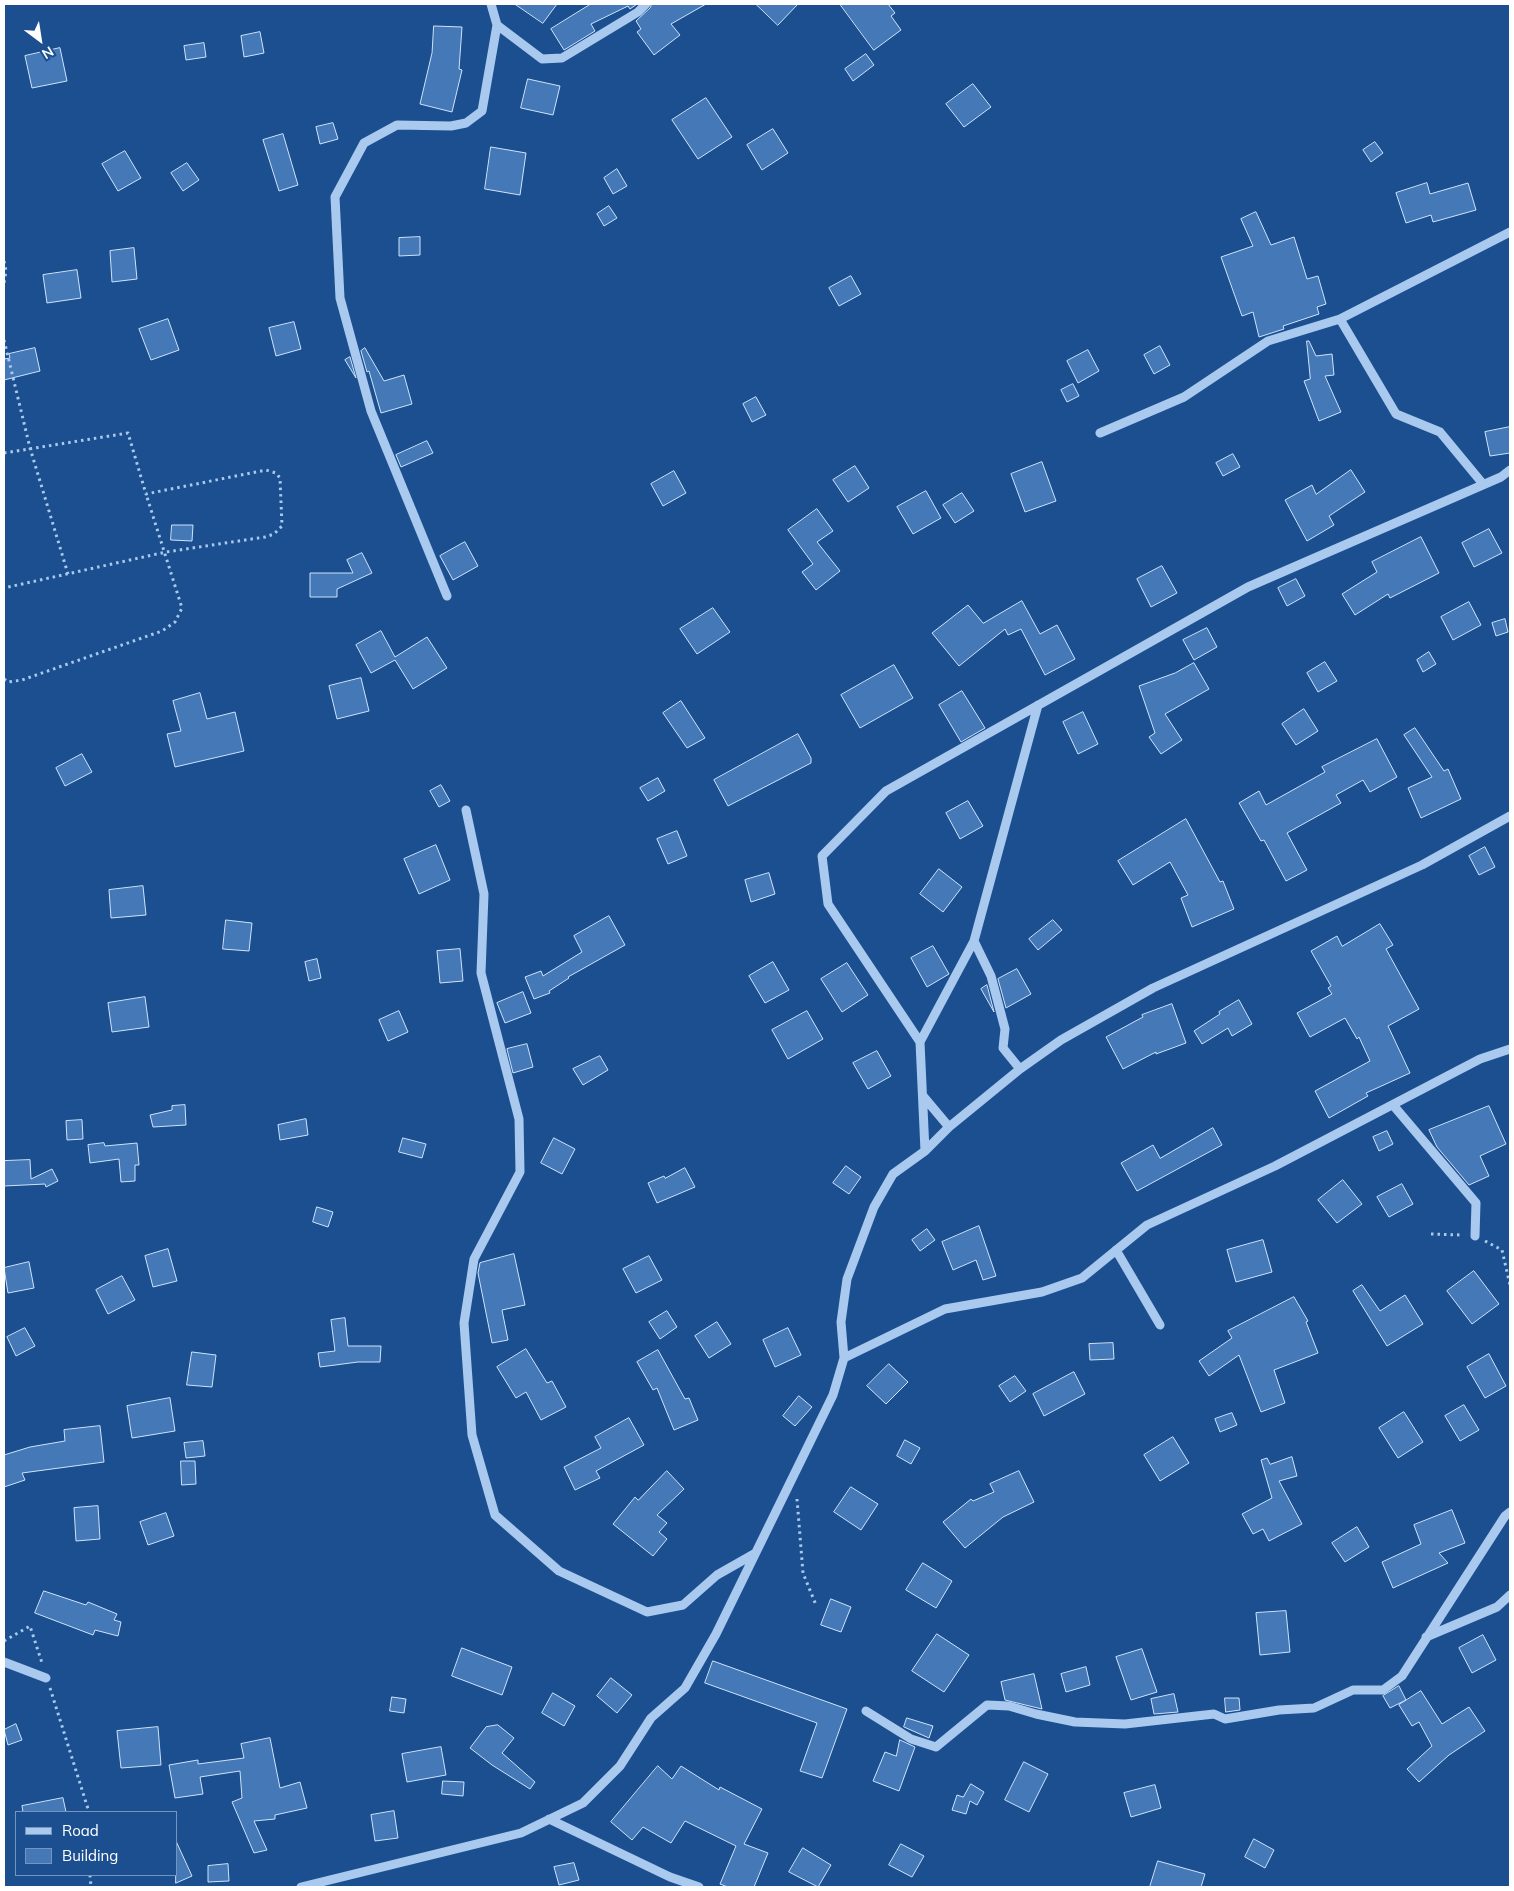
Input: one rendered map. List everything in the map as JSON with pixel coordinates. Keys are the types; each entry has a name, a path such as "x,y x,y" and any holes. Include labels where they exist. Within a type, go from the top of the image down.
{"street":[{"path":"447,596 371,411 340,298 335,197 364,143 397,125 451,126 466,122 482,111 497,25 491,4"},
{"path":"497,25 542,59 562,58 638,12 646,4"},
{"path":"1100,433 1184,397 1268,341 1340,319 1510,232"},
{"path":"1340,319 1396,414 1440,432 1483,484"},
{"path":"925,1151 920,1042 828,904 822,856 886,790 1248,587 1483,484 1510,470"},
{"path":"920,1042 974,941 1038,705"},
{"path":"466,810 484,894 482,973 519,1118 520,1172 474,1258 464,1323 472,1435 495,1515 559,1571 647,1612 683,1605 717,1575 754,1554"},
{"path":"302,1887 314,1886 521,1833 583,1803 620,1766 651,1718 684,1688 716,1634 833,1395 844,1358 841,1322 847,1279 874,1207 893,1174 925,1151 949,1128 1020,1069 1061,1040 1153,988 1422,865 1510,816"},
{"path":"974,941 994,985 1005,1029 1003,1048 1020,1069"},
{"path":"844,1358 945,1309 1042,1292 1082,1278 1147,1225 1275,1166 1480,1059 1510,1049"},
{"path":"923,1096 949,1128"},
{"path":"1393,1105 1476,1203 1475,1236"},
{"path":"1116,1250 1160,1325"},
{"path":"866,1711 911,1739 936,1747 987,1705 1009,1706 1075,1722 1124,1724 1214,1714 1225,1719 1279,1710 1314,1708 1353,1690 1383,1690 1402,1676 1505,1516 1510,1512"},
{"path":"1426,1637 1497,1607 1510,1595"},
{"path":"4,1662 46,1678"},
{"path":"549,1819 670,1877 699,1887"}],"path":[{"path":"4,260 6,271 4,283"},
{"path":"4,340 30,448 68,574"},
{"path":"4,453 128,432 182,608 176,622 162,632 22,680 8,682 4,679"},
{"path":"4,588 166,552 274,534 282,526 280,478 276,472 266,470 146,494"},
{"path":"797,1495 803,1573 816,1605"},
{"path":"4,1641 30,1626 89,1811"}],"building":[{"path":"515,4 557,4 543,23"},
{"path":"591,4 637,4 630,9 628,6 591,24 595,31 564,50 551,29"},
{"path":"652,4 706,4 671,24 680,35 654,55 637,32 641,29 636,21"},
{"path":"756,4 798,4 778,25"},
{"path":"840,4 888,4 895,13 891,16 901,30 874,50"},
{"path":"434,26 462,27 459,69 462,70 452,112 420,104 432,53"},
{"path":"260,32 264,53 244,57 241,36"},
{"path":"204,43 206,57 186,60 184,46"},
{"path":"60,48 67,81 32,88 25,56"},
{"path":"866,54 874,65 853,81 845,69"},
{"path":"528,79 560,86 553,115 521,108"},
{"path":"973,84 991,107 964,127 946,104"},
{"path":"706,98 732,137 698,159 672,120"},
{"path":"333,123 338,139 320,144 316,127"},
{"path":"773,129 788,153 762,170 747,145"},
{"path":"283,134 298,185 279,191 263,140"},
{"path":"1375,142 1383,153 1371,162 1363,150"},
{"path":"491,147 526,153 520,195 485,189"},
{"path":"125,151 141,178 118,191 102,164"},
{"path":"187,163 199,180 183,191 171,173"},
{"path":"617,169 627,186 613,194 604,178"},
{"path":"1427,183 1430,194 1468,183 1476,210 1433,222 1431,215 1406,223 1396,193"},
{"path":"609,206 617,218 604,226 597,214"},
{"path":"1256,212 1271,245 1294,237 1307,279 1318,276 1326,304 1317,307 1319,314 1283,326 1284,329 1259,337 1253,312 1242,316 1221,257 1253,246 1241,219"},
{"path":"420,237 420,255 399,256 399,238"},
{"path":"134,248 137,279 112,282 110,251"},
{"path":"77,270 81,298 47,303 43,275"},
{"path":"851,276 861,294 839,306 829,288"},
{"path":"168,319 179,350 151,360 139,329"},
{"path":"294,322 301,349 276,356 269,328"},
{"path":"1307,341 1309,341 1316,356 1332,354 1334,375 1325,376 1341,412 1319,421 1304,381 1310,379"},
{"path":"1160,346 1170,365 1154,374 1144,355"},
{"path":"35,348 40,371 4,380 4,359 10,358 9,354"},
{"path":"365,348 384,381 404,375 412,404 381,413 361,351"},
{"path":"1088,350 1099,371 1078,383 1067,361"},
{"path":"350,357 356,378 345,360"},
{"path":"1073,384 1079,396 1067,402 1061,390"},
{"path":"756,397 766,415 752,422 743,404"},
{"path":"1510,427 1510,453 1490,456 1485,432"},
{"path":"427,441 433,453 401,467 396,455"},
{"path":"1233,454 1240,467 1223,476 1216,463"},
{"path":"1042,462 1056,501 1025,512 1011,474"},
{"path":"855,466 869,488 848,502 833,480"},
{"path":"1351,470 1365,492 1329,516 1334,525 1307,541 1285,500 1312,485 1316,494"},
{"path":"674,471 686,493 663,506 651,484"},
{"path":"926,491 941,518 913,534 897,507"},
{"path":"962,493 974,511 955,523 943,505"},
{"path":"817,509 833,531 817,542 840,571 816,590 802,572 813,564 788,530"},
{"path":"172,525 193,525 192,541 171,540"},
{"path":"1489,529 1502,553 1474,567 1462,543"},
{"path":"1421,537 1439,573 1390,598 1388,594 1355,615 1342,594 1377,572 1372,562"},
{"path":"465,542 478,566 453,580 440,556"},
{"path":"362,553 372,573 337,589 337,597 310,597 310,573 353,573 347,560"},
{"path":"1162,566 1177,593 1151,607 1137,579"},
{"path":"1296,579 1305,596 1287,606 1278,588"},
{"path":"1022,601 1040,634 1057,625 1075,659 1045,675 1021,629 1008,635 1005,629 959,666 932,633 968,605 983,623"},
{"path":"1469,602 1481,625 1453,640 1441,617"},
{"path":"713,608 730,632 697,654 680,629"},
{"path":"1505,619 1508,632 1496,636 1492,623"},
{"path":"1207,628 1217,647 1194,660 1183,640"},
{"path":"381,631 395,657 427,637 447,668 413,689 395,660 371,673 356,645"},
{"path":"1429,652 1436,664 1423,672 1417,660"},
{"path":"1325,662 1337,681 1318,692 1307,673"},
{"path":"1194,663 1209,689 1165,714 1182,740 1161,754 1149,737 1155,733 1139,686 1175,673"},
{"path":"894,665 913,698 860,728 841,695"},
{"path":"361,678 369,711 337,719 329,686"},
{"path":"962,691 985,728 961,742 939,705"},
{"path":"200,693 207,719 235,712 244,751 175,767 167,734 181,731 173,701"},
{"path":"681,701 705,738 687,748 663,713"},
{"path":"1304,709 1318,731 1296,745 1282,724"},
{"path":"1083,712 1098,744 1078,754 1063,722"},
{"path":"1415,728 1444,771 1448,769 1461,799 1421,818 1408,788 1432,777 1404,735"},
{"path":"798,734 811,758 811,763 728,806 714,780"},
{"path":"1377,739 1397,777 1370,792 1363,780 1336,795 1341,803 1287,833 1307,870 1286,881 1264,840 1261,841 1239,803 1259,791 1266,805 1325,772 1322,767"},
{"path":"82,754 92,772 65,786 56,768"},
{"path":"658,778 665,791 648,801 640,788"},
{"path":"441,785 450,801 439,807 430,791"},
{"path":"968,801 983,826 960,839 946,813"},
{"path":"1186,819 1220,882 1223,881 1234,909 1192,927 1181,898 1188,895 1170,862 1133,885 1118,861"},
{"path":"677,831 687,856 668,864 657,839"},
{"path":"436,845 450,880 419,894 404,859"},
{"path":"1485,847 1495,867 1479,875 1469,856"},
{"path":"939,869 962,887 943,912 920,894"},
{"path":"769,873 775,894 751,902 745,880"},
{"path":"143,886 146,915 111,918 109,890"},
{"path":"609,916 625,945 568,977 549,991 550,993 534,999 525,977 541,971 543,976 582,952 574,936"},
{"path":"226,920 252,923 249,951 223,949"},
{"path":"1053,920 1062,930 1038,950 1029,939"},
{"path":"1380,924 1393,945 1386,949 1419,1009 1388,1026 1410,1073 1366,1093 1368,1096 1329,1118 1315,1091 1370,1061 1359,1037 1357,1039 1345,1018 1310,1037 1297,1013 1332,994 1328,988 1331,986 1311,951 1337,936 1342,946"},
{"path":"933,946 949,974 927,987 911,958"},
{"path":"460,949 463,981 440,983 437,951"},
{"path":"317,959 321,978 309,981 305,962"},
{"path":"773,962 789,990 765,1003 749,976"},
{"path":"847,963 868,995 842,1012 821,979"},
{"path":"1017,969 1031,994 1006,1008 998,979"},
{"path":"987,985 994,1012 981,989"},
{"path":"523,992 531,1013 505,1023 497,1003"},
{"path":"145,997 149,1027 112,1032 108,1003"},
{"path":"1239,1000 1252,1024 1232,1036 1228,1028 1202,1044 1194,1031"},
{"path":"1172,1004 1186,1043 1156,1054 1156,1052 1123,1069 1106,1037 1143,1017 1142,1015"},
{"path":"399,1011 408,1032 388,1041 379,1020"},
{"path":"807,1011 823,1039 788,1059 772,1030"},
{"path":"527,1044 533,1067 513,1073 507,1049"},
{"path":"877,1051 891,1076 868,1089 853,1063"},
{"path":"600,1056 608,1070 583,1085 573,1069"},
{"path":"185,1105 186,1125 153,1127 150,1115 172,1110 172,1106"},
{"path":"1489,1106 1506,1144 1480,1156 1489,1176 1469,1185 1437,1147 1429,1130"},
{"path":"306,1119 308,1135 280,1140 278,1125"},
{"path":"82,1120 83,1139 67,1140 66,1121"},
{"path":"1213,1128 1222,1145 1137,1191 1121,1163 1153,1145 1160,1158"},
{"path":"1387,1131 1393,1144 1379,1151 1373,1137"},
{"path":"403,1138 426,1144 422,1158 399,1152"},
{"path":"554,1138 575,1149 562,1174 541,1163"},
{"path":"104,1143 105,1146 137,1143 139,1165 135,1165 135,1181 121,1182 119,1159 90,1163 88,1145"},
{"path":"30,1160 31,1179 52,1169 58,1181 46,1187 45,1184 4,1186 4,1161"},
{"path":"846,1166 861,1177 849,1194 833,1183"},
{"path":"685,1168 695,1187 657,1203 648,1183 664,1176 665,1178"},
{"path":"1343,1180 1362,1204 1337,1223 1318,1200"},
{"path":"1402,1184 1413,1204 1389,1217 1377,1197"},
{"path":"317,1207 333,1212 328,1227 313,1222"},
{"path":"979,1226 996,1276 983,1280 976,1260 953,1270 942,1242"},
{"path":"927,1229 935,1240 920,1251 912,1240"},
{"path":"1263,1240 1272,1272 1236,1282 1227,1250"},
{"path":"168,1249 177,1281 153,1287 145,1256"},
{"path":"514,1254 525,1305 502,1310 508,1340 492,1343 478,1273 480,1263"},
{"path":"649,1256 662,1280 636,1293 623,1269"},
{"path":"29,1262 34,1288 8,1293 4,1268"},
{"path":"1474,1271 1499,1304 1472,1324 1447,1291"},
{"path":"122,1276 135,1300 108,1314 96,1290"},
{"path":"1362,1285 1380,1311 1405,1295 1423,1324 1387,1346 1353,1291"},
{"path":"1294,1297 1308,1321 1306,1322 1318,1353 1274,1370 1285,1403 1261,1412 1239,1355 1209,1376 1199,1361 1232,1338 1228,1331"},
{"path":"667,1311 677,1327 660,1339 649,1322"},
{"path":"345,1318 348,1346 381,1346 380,1362 358,1362 320,1367 318,1353 335,1351 331,1320"},
{"path":"717,1322 731,1344 709,1358 695,1336"},
{"path":"25,1328 35,1346 16,1356 7,1337"},
{"path":"788,1328 801,1355 775,1367 763,1340"},
{"path":"1113,1343 1114,1359 1090,1360 1089,1344"},
{"path":"526,1349 547,1383 552,1381 566,1407 541,1420 526,1392 516,1398 497,1367"},
{"path":"658,1350 685,1399 689,1398 698,1420 674,1430 657,1388 653,1390 637,1362"},
{"path":"192,1352 216,1355 212,1387 187,1385"},
{"path":"1489,1354 1506,1386 1485,1398 1467,1367"},
{"path":"889,1364 908,1382 886,1404 867,1386"},
{"path":"1074,1372 1085,1394 1044,1416 1033,1394"},
{"path":"1015,1376 1026,1391 1010,1402 999,1386"},
{"path":"799,1396 812,1407 795,1426 783,1416"},
{"path":"170,1398 175,1431 132,1438 127,1406"},
{"path":"1464,1405 1479,1430 1460,1441 1445,1416"},
{"path":"1404,1412 1423,1442 1398,1458 1379,1428"},
{"path":"1232,1413 1237,1425 1220,1432 1215,1419"},
{"path":"629,1418 644,1445 596,1471 600,1478 575,1490 564,1467 601,1448 595,1437"},
{"path":"100,1426 104,1462 22,1473 25,1480 4,1487 4,1455 30,1447 65,1441 64,1430"},
{"path":"1173,1437 1189,1463 1160,1481 1144,1455"},
{"path":"905,1440 920,1448 911,1464 897,1456"},
{"path":"203,1441 205,1456 186,1458 184,1443"},
{"path":"1292,1457 1297,1476 1279,1481 1302,1524 1269,1541 1263,1529 1253,1534 1242,1514 1272,1498 1261,1460 1267,1458 1270,1464"},
{"path":"181,1461 195,1461 196,1484 182,1485"},
{"path":"667,1471 684,1489 657,1515 667,1523 659,1532 667,1539 653,1556 613,1524 635,1497 638,1500"},
{"path":"1019,1471 1034,1502 1003,1517 965,1548 943,1522 971,1499 973,1501 994,1492 990,1484"},
{"path":"851,1487 878,1504 861,1530 834,1512"},
{"path":"98,1506 100,1539 76,1541 74,1508"},
{"path":"1452,1510 1465,1543 1439,1553 1448,1563 1393,1588 1382,1562 1421,1544 1414,1525"},
{"path":"166,1513 174,1536 148,1545 140,1522"},
{"path":"1357,1527 1369,1547 1345,1562 1332,1543"},
{"path":"923,1563 952,1581 936,1608 906,1590"},
{"path":"44,1591 86,1605 88,1602 117,1614 114,1620 121,1622 118,1636 95,1630 93,1635 35,1613"},
{"path":"831,1599 851,1607 841,1632 821,1625"},
{"path":"1286,1611 1290,1652 1260,1655 1256,1613"},
{"path":"937,1634 969,1655 944,1692 912,1671"},
{"path":"1483,1635 1496,1660 1472,1673 1459,1648"},
{"path":"462,1648 512,1667 502,1695 452,1676"},
{"path":"1142,1649 1157,1692 1131,1700 1116,1657"},
{"path":"713,1661 847,1709 822,1778 800,1771 817,1723 705,1683"},
{"path":"1086,1667 1090,1685 1066,1692 1061,1674"},
{"path":"1034,1674 1042,1709 1005,1700 1001,1682"},
{"path":"611,1678 632,1695 617,1713 597,1696"},
{"path":"1399,1686 1406,1700 1390,1708 1383,1696"},
{"path":"1421,1691 1442,1724 1469,1707 1485,1731 1449,1755 1419,1782 1407,1769 1432,1746 1419,1722 1412,1726 1399,1705"},
{"path":"553,1693 575,1706 564,1726 542,1713"},
{"path":"1174,1694 1178,1712 1154,1714 1151,1699"},
{"path":"392,1697 406,1699 404,1713 390,1711"},
{"path":"1225,1698 1239,1698 1240,1710 1226,1712"},
{"path":"907,1718 933,1726 929,1738 904,1727"},
{"path":"16,1724 22,1740 8,1745 4,1730"},
{"path":"498,1725 514,1738 502,1753 535,1782 530,1789 492,1765 470,1748 486,1727"},
{"path":"158,1727 161,1765 121,1768 117,1731"},
{"path":"270,1738 280,1788 300,1782 307,1808 275,1815 275,1819 254,1821 267,1850 254,1853 232,1802 242,1798 240,1771 200,1777 203,1794 175,1798 169,1765 198,1760 198,1764 244,1758 241,1744"},
{"path":"900,1740 915,1747 899,1791 873,1781 885,1752 896,1756"},
{"path":"441,1747 446,1775 407,1782 402,1754"},
{"path":"1024,1762 1048,1774 1029,1812 1005,1800"},
{"path":"658,1766 672,1779 681,1766 719,1790 720,1787 762,1809 744,1844 768,1853 754,1887 728,1887 720,1884 736,1846 685,1821 671,1843 643,1827 632,1840 611,1822"},
{"path":"443,1781 464,1782 463,1796 442,1794"},
{"path":"971,1784 984,1792 977,1805 970,1801 966,1814 952,1810 957,1795 963,1797"},
{"path":"1155,1785 1161,1808 1131,1817 1124,1793"},
{"path":"63,1798 66,1811 23,1811 22,1806"},
{"path":"394,1811 398,1838 375,1841 371,1815"},
{"path":"1254,1839 1274,1850 1265,1868 1245,1857"},
{"path":"901,1844 924,1856 912,1877 889,1865"},
{"path":"178,1845 192,1876 176,1883 176,1876 178,1876"},
{"path":"803,1848 831,1865 818,1887 789,1872"},
{"path":"1158,1861 1205,1874 1201,1887 1150,1887"},
{"path":"574,1863 579,1880 559,1885 554,1867"},
{"path":"228,1864 229,1881 208,1882 208,1866"}]}
